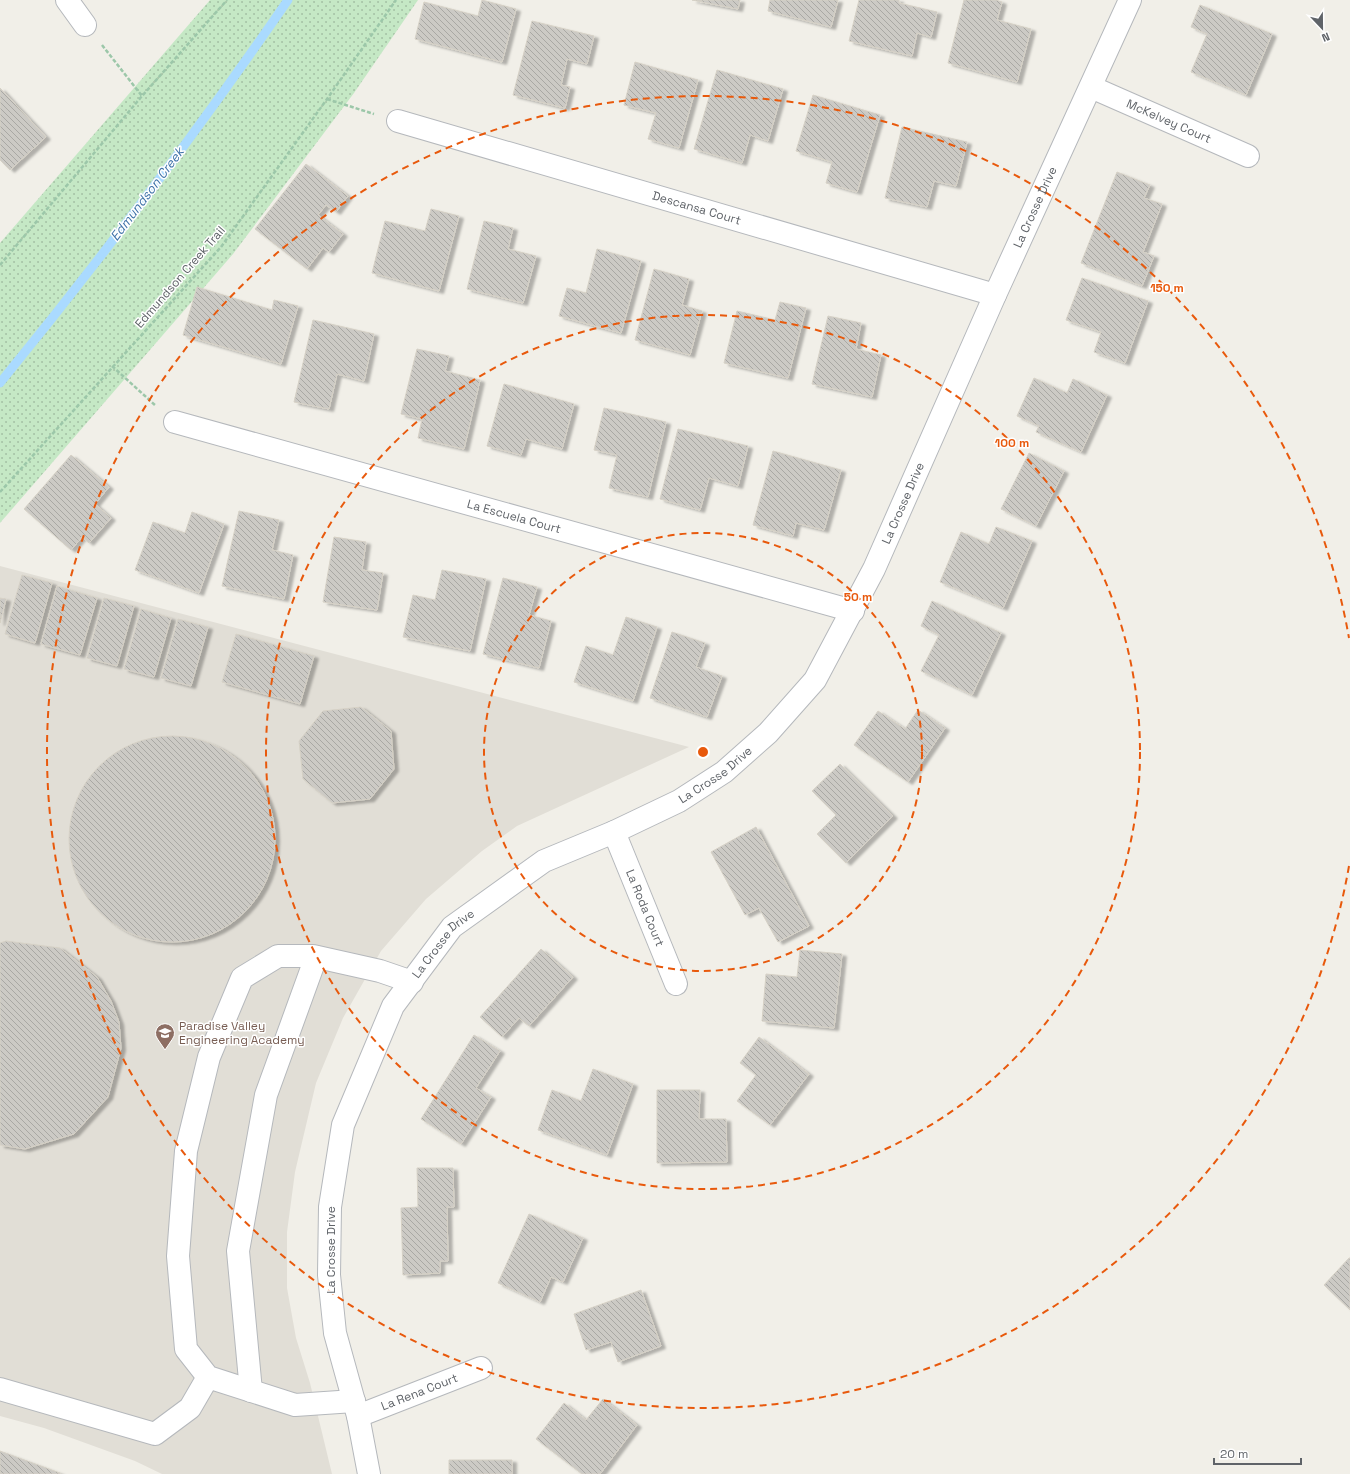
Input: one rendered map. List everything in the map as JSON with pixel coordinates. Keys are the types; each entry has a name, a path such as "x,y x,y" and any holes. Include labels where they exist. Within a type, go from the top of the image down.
{"street":[{"path":"67,0 85,25"},
{"name":"La Crosse Drive","path":"369,1474 356,1409 335,1333 329,1275 330,1207 343,1125 393,1006 452,927 544,861 614,832 679,801 724,772 768,733 815,680 874,569 995,295 1130,0"},
{"name":"McKelvey Court","path":"1091,87 1248,156"},
{"name":"Descansa Court","path":"398,121 995,295"},
{"name":"La Escuela Court","path":"174,422 853,611"},
{"name":"La Roda Court","path":"614,832 676,984"},
{"path":"0,1389 155,1434 190,1408 208,1377 186,1349 178,1256 186,1151 209,1057 242,978 278,956 316,957 380,971 412,982"},
{"path":"251,1391 238,1251 266,1095 316,957"},
{"name":"La Rena Court","path":"208,1377 295,1405 356,1409 481,1368"}],"path":[{"path":"0,265 142,96 226,0"},
{"name":"Edmundson Creek Trail","path":"0,492 112,366 221,247 396,0"},
{"path":"85,25 142,96"},
{"path":"327,99 398,121"},
{"path":"112,366 174,422"}],"shaded area":[{"name":"Paradise Valley Engineering Academy","path":"0,566 689,747 517,826 482,851 426,899 381,951 343,1018 316,1083 295,1172 287,1232 287,1288 296,1338 310,1383 332,1474 162,1474 135,1461 44,1428 0,1416"}],"green space":[{"path":"210,0 418,0 354,93 233,254 0,523 0,243"}],"building":[{"path":"482,0 516,9 502,62 415,39 424,2 478,16"},
{"path":"692,0 740,0 738,9"},
{"path":"770,0 838,0 831,27 768,11"},
{"path":"859,0 899,0 899,3 937,12 931,37 917,33 912,56 849,41"},
{"path":"964,0 996,0 1002,2 997,20 1031,29 1017,82 948,63"},
{"path":"1200,5 1272,34 1246,95 1191,72 1207,34 1191,27"},
{"path":"532,21 594,36 587,64 567,59 561,85 570,87 565,108 513,95"},
{"path":"635,62 698,80 679,148 648,139 656,113 624,105"},
{"path":"717,70 783,89 768,141 750,135 742,163 694,149"},
{"path":"0,88 46,137 10,170 0,160"},
{"path":"813,95 880,115 857,192 826,183 832,162 796,151"},
{"path":"902,127 967,142 956,186 934,181 927,207 885,198"},
{"path":"306,164 348,196 336,212 326,205 318,215 343,234 329,252 323,248 307,269 255,229"},
{"path":"1117,172 1150,185 1144,198 1162,204 1143,252 1154,256 1142,286 1081,263"},
{"path":"431,209 459,216 439,291 372,273 385,221 425,231"},
{"path":"484,221 513,228 508,249 536,256 523,303 467,289"},
{"path":"597,249 641,261 621,333 559,316 567,288 586,293"},
{"path":"654,269 689,279 682,305 702,311 690,355 635,340"},
{"path":"1082,278 1148,301 1125,363 1094,352 1101,332 1066,320"},
{"path":"197,287 272,310 274,300 298,306 281,364 183,335"},
{"path":"780,302 806,308 788,378 724,363 737,311 775,320"},
{"path":"828,316 861,323 856,349 881,355 872,397 812,384"},
{"path":"313,320 374,334 364,381 337,374 329,409 294,402"},
{"path":"417,349 449,356 445,371 480,380 464,449 418,438 422,419 401,414"},
{"path":"1034,378 1067,393 1073,379 1107,395 1081,452 1036,432 1039,426 1017,416"},
{"path":"504,384 574,404 562,449 526,439 521,455 487,446"},
{"path":"604,408 666,422 648,497 609,488 617,455 594,450"},
{"path":"678,429 748,446 738,486 709,478 700,510 660,499"},
{"path":"773,451 841,470 824,530 796,523 793,536 753,525"},
{"path":"1029,453 1064,471 1036,526 1001,509"},
{"path":"71,455 109,487 95,504 111,518 89,543 82,537 71,550 24,509"},
{"path":"239,511 279,520 272,550 293,555 284,599 222,586"},
{"path":"192,512 224,524 199,593 135,570 153,522 185,533"},
{"path":"996,527 1032,541 1003,608 940,582 961,532 989,544"},
{"path":"334,537 366,542 362,570 383,573 377,610 323,602"},
{"path":"442,570 486,579 470,651 403,637 413,595 435,600"},
{"path":"22,575 52,583 35,643 5,634"},
{"path":"503,578 537,587 529,615 551,621 539,668 483,654"},
{"path":"57,586 97,598 80,655 41,644"},
{"path":"0,598 6,599 0,623"},
{"path":"104,598 134,606 117,666 87,658"},
{"path":"932,601 1001,633 972,695 921,671 939,635 921,626"},
{"path":"141,609 171,618 154,677 124,669"},
{"path":"626,617 657,627 633,701 574,682 586,646 613,655"},
{"path":"178,619 208,627 191,686 161,678"},
{"path":"672,632 705,643 696,667 722,676 707,717 650,698"},
{"path":"236,634 314,656 300,704 222,682"},
{"path":"361,707 391,731 394,769 370,799 332,803 303,779 299,741 323,711"},
{"path":"918,710 945,728 908,782 854,745 878,711 905,729"},
{"path":"162,736 182,736 212,743 238,759 252,773 268,799 275,829 275,849 268,879 252,905 238,919 212,935 182,942 162,942 132,935 106,919 92,905 76,879 69,849 69,829 76,799 92,773 106,759 132,743"},
{"path":"840,764 893,816 846,863 817,834 836,815 812,791"},
{"path":"756,827 809,926 778,942 759,908 745,915 711,852"},
{"path":"6,941 60,948 97,977 111,1001 119,1022 121,1048 108,1097 74,1134 25,1149 0,1145 0,943"},
{"path":"541,949 573,977 529,1026 519,1018 502,1037 480,1017"},
{"path":"800,950 842,954 834,1028 762,1021 766,974 797,977"},
{"path":"474,1035 500,1051 476,1088 491,1097 461,1144 421,1119"},
{"path":"759,1037 809,1074 770,1125 737,1101 756,1075 740,1063"},
{"path":"593,1069 633,1084 607,1155 538,1130 552,1090 581,1101"},
{"path":"657,1090 700,1090 699,1119 726,1119 727,1162 657,1163"},
{"path":"417,1168 453,1168 454,1207 447,1207 448,1261 440,1261 440,1273 403,1275 401,1208 418,1207"},
{"path":"529,1214 583,1238 563,1282 551,1277 540,1302 498,1283"},
{"path":"1350,1258 1350,1310 1324,1285"},
{"path":"641,1290 661,1346 618,1362 611,1342 586,1350 574,1314"},
{"path":"603,1399 637,1425 600,1474 582,1474 536,1439 564,1403 586,1420"},
{"path":"0,1451 60,1473 60,1474 0,1474"},
{"path":"449,1460 512,1460 512,1474 449,1474"}],"waterway":[{"name":"Edmundson Creek","path":"0,383 148,194 219,98 288,0"}],"place":[{"name":"Paradise Valley Engineering Academy","path":"165,1050"}]}
